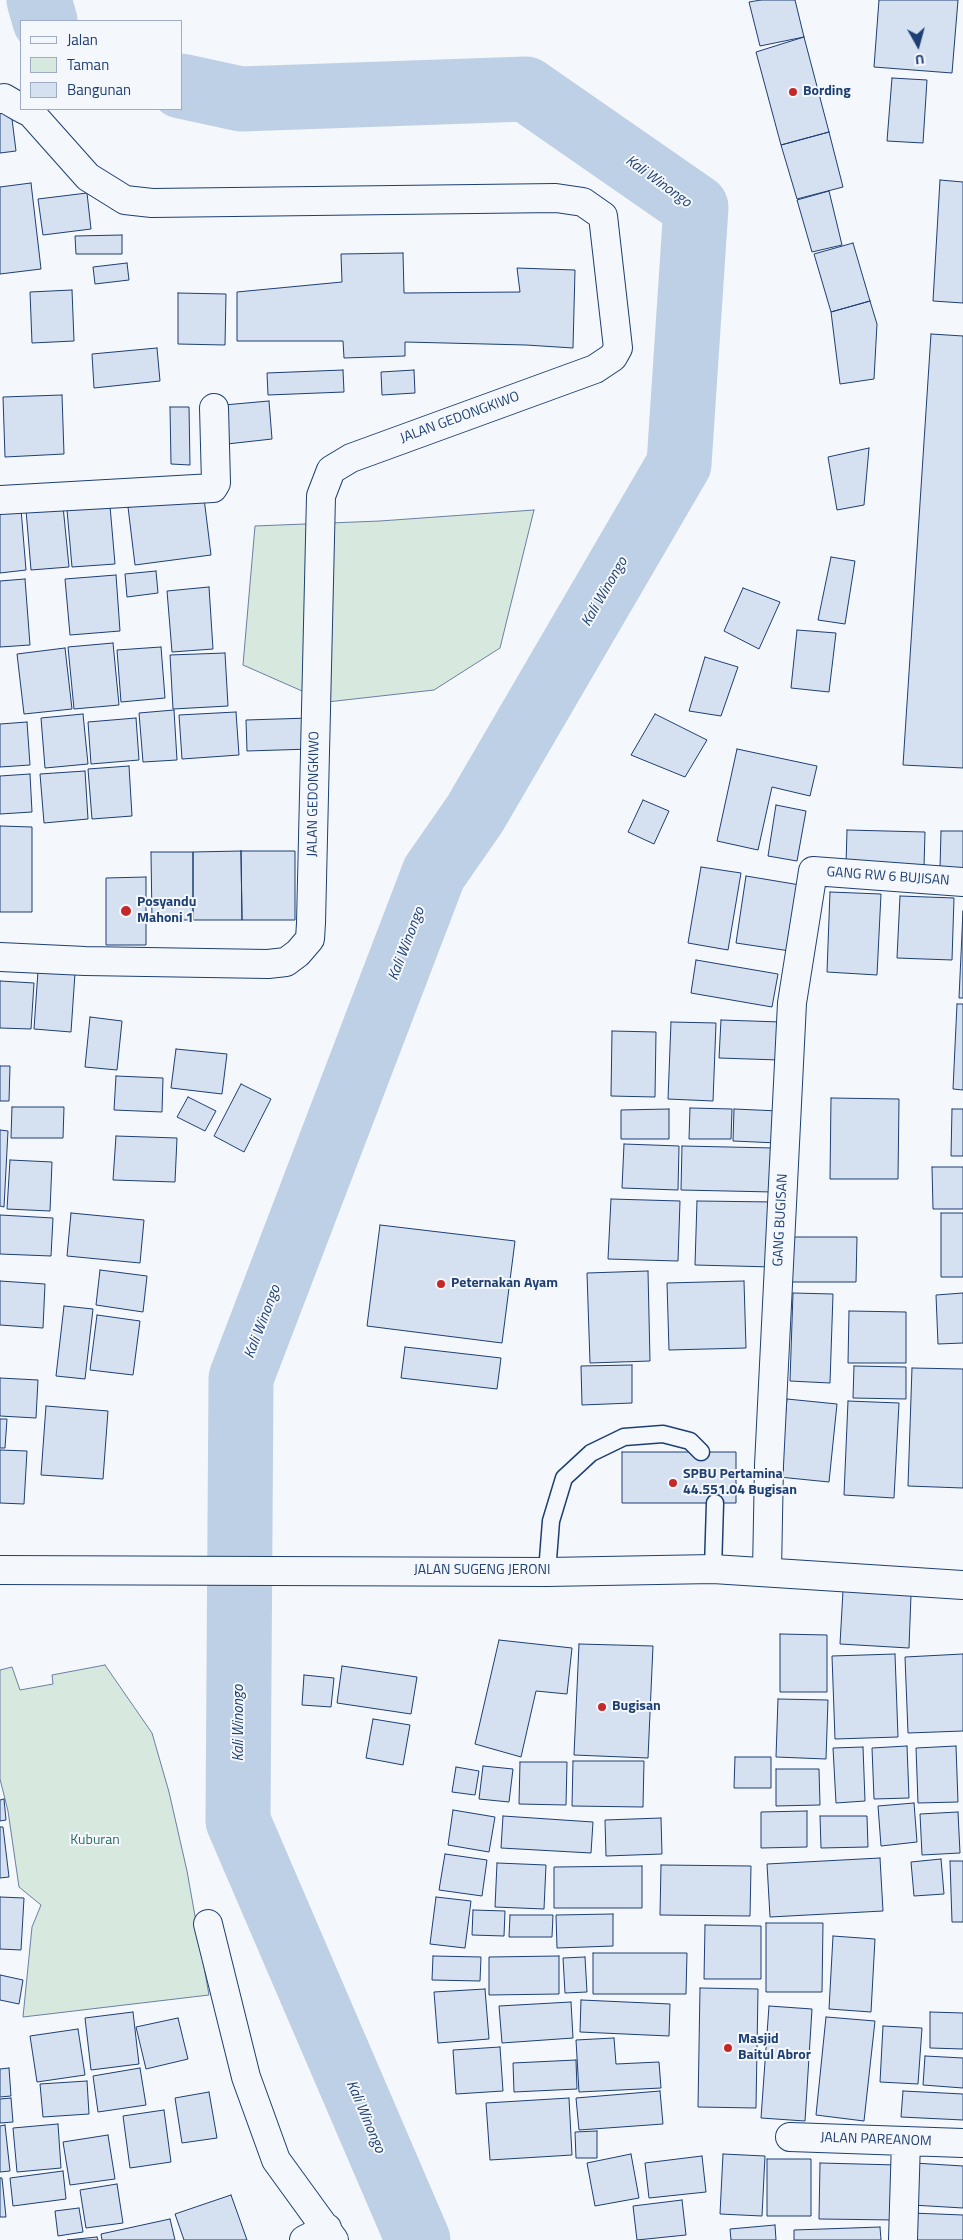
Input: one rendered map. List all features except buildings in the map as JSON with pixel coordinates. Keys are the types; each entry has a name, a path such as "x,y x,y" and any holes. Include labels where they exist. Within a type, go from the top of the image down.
{"street":[{"name":"JALAN GEDONGKIWO","path":"0,99 4,98 20,107"},
{"name":"JALAN GEDONGKIWO","path":"0,957 268,964 286,962 298,953 310,939 321,496 331,470 351,458 595,369 613,357 618,348 603,216 583,202 556,198 152,203 125,200 88,177 31,113 26,110"},
{"path":"0,500 213,488 216,484 214,408"},
{"name":"GANG RW 6 BUJISAN","path":"813,871 963,882"},
{"name":"GANG BUGISAN","path":"767,1571 769,1465 792,1003 813,871"},
{"name":"JALAN SUGENG JERONI","path":"0,1570 547,1572 713,1569 963,1585"},
{"path":"208,1924 246,2077 276,2160 322,2236"},
{"name":"JALAN PAREANOM","path":"790,2137 963,2143"},
{"path":"903,2240 906,2141"}],"lane":[{"path":"547,1572 551,1520 564,1478 591,1453 624,1437 663,1434 690,1441 702,1452"},
{"path":"713,1569 715,1503"}],"green space":[{"path":"534,510 500,648 434,690 327,702 243,665 255,526 380,521"},
{"name":"Kuburan","path":"105,1665 152,1733 169,1792 187,1871 209,1995 23,2017 32,1927 41,1905 19,1887 8,1811 0,1779 0,1670 12,1667 20,1690 53,1684 52,1675"}],"waterway":[{"name":"Kali Winongo","path":"39,0 45,20"},
{"name":"Kali Winongo","path":"182,86 241,99 526,89 696,207 679,464 475,814 434,873 241,1378 238,1821 418,2240"}],"place":[{"name":"Bording","path":"793,92"},
{"name":"Posyandu Mahoni 1","path":"126,911"},
{"name":"Peternakan Ayam","path":"441,1284"},
{"name":"SPBU Pertamina 44.551.04 Bugisan","path":"673,1483"},
{"name":"Bugisan","path":"602,1707"},
{"name":"Masjid Baitul Abror","path":"728,2048"}]}
